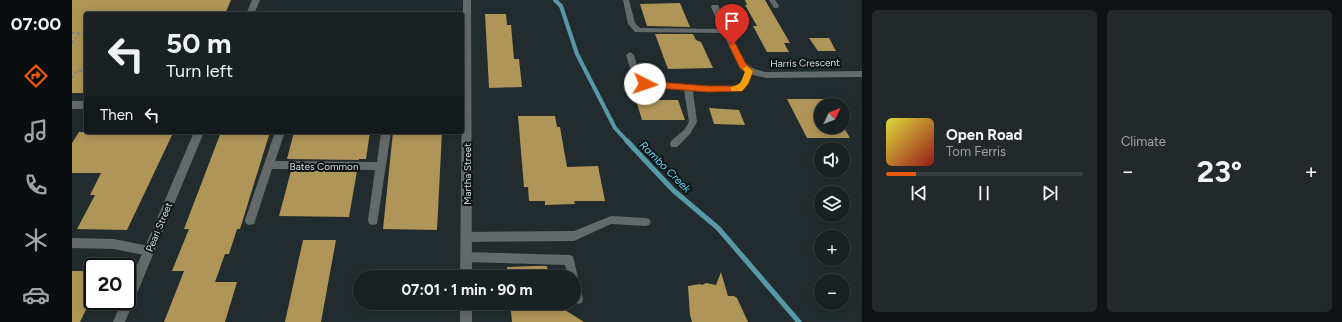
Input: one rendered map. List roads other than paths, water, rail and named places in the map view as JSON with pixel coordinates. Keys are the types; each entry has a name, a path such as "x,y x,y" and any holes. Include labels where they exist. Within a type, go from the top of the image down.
{"street":[{"path":"251,12 256,0"},
{"name":"Martha Street","path":"466,270 467,237 464,107 467,0"},
{"path":"715,7 739,59 743,66 749,71"},
{"name":"Harris Crescent","path":"749,71 766,75 862,74"},
{"path":"72,105 84,105"},
{"name":"Pearl Street","path":"119,322 198,134"},
{"path":"250,220 279,134"},
{"path":"373,220 386,134"},
{"name":"Bates Common","path":"268,165 380,166"},
{"path":"466,310 466,322"}],"lane":[{"path":"626,0 632,24 638,30 726,31"},
{"path":"772,0 776,6"},
{"path":"630,55 637,77 645,84 688,88 739,89 744,84 749,71"},
{"path":"674,144 687,132 692,122 688,88"},
{"path":"467,237 574,236 611,220 646,222"},
{"path":"72,242 114,244 149,251"},
{"path":"466,257 569,260 571,270"}],"waterway":[{"name":"Rambo Creek","path":"555,0 561,6 577,54 615,128 628,142"},
{"name":"Rambo Creek","path":"627,141 673,190 718,228 799,322"}]}
